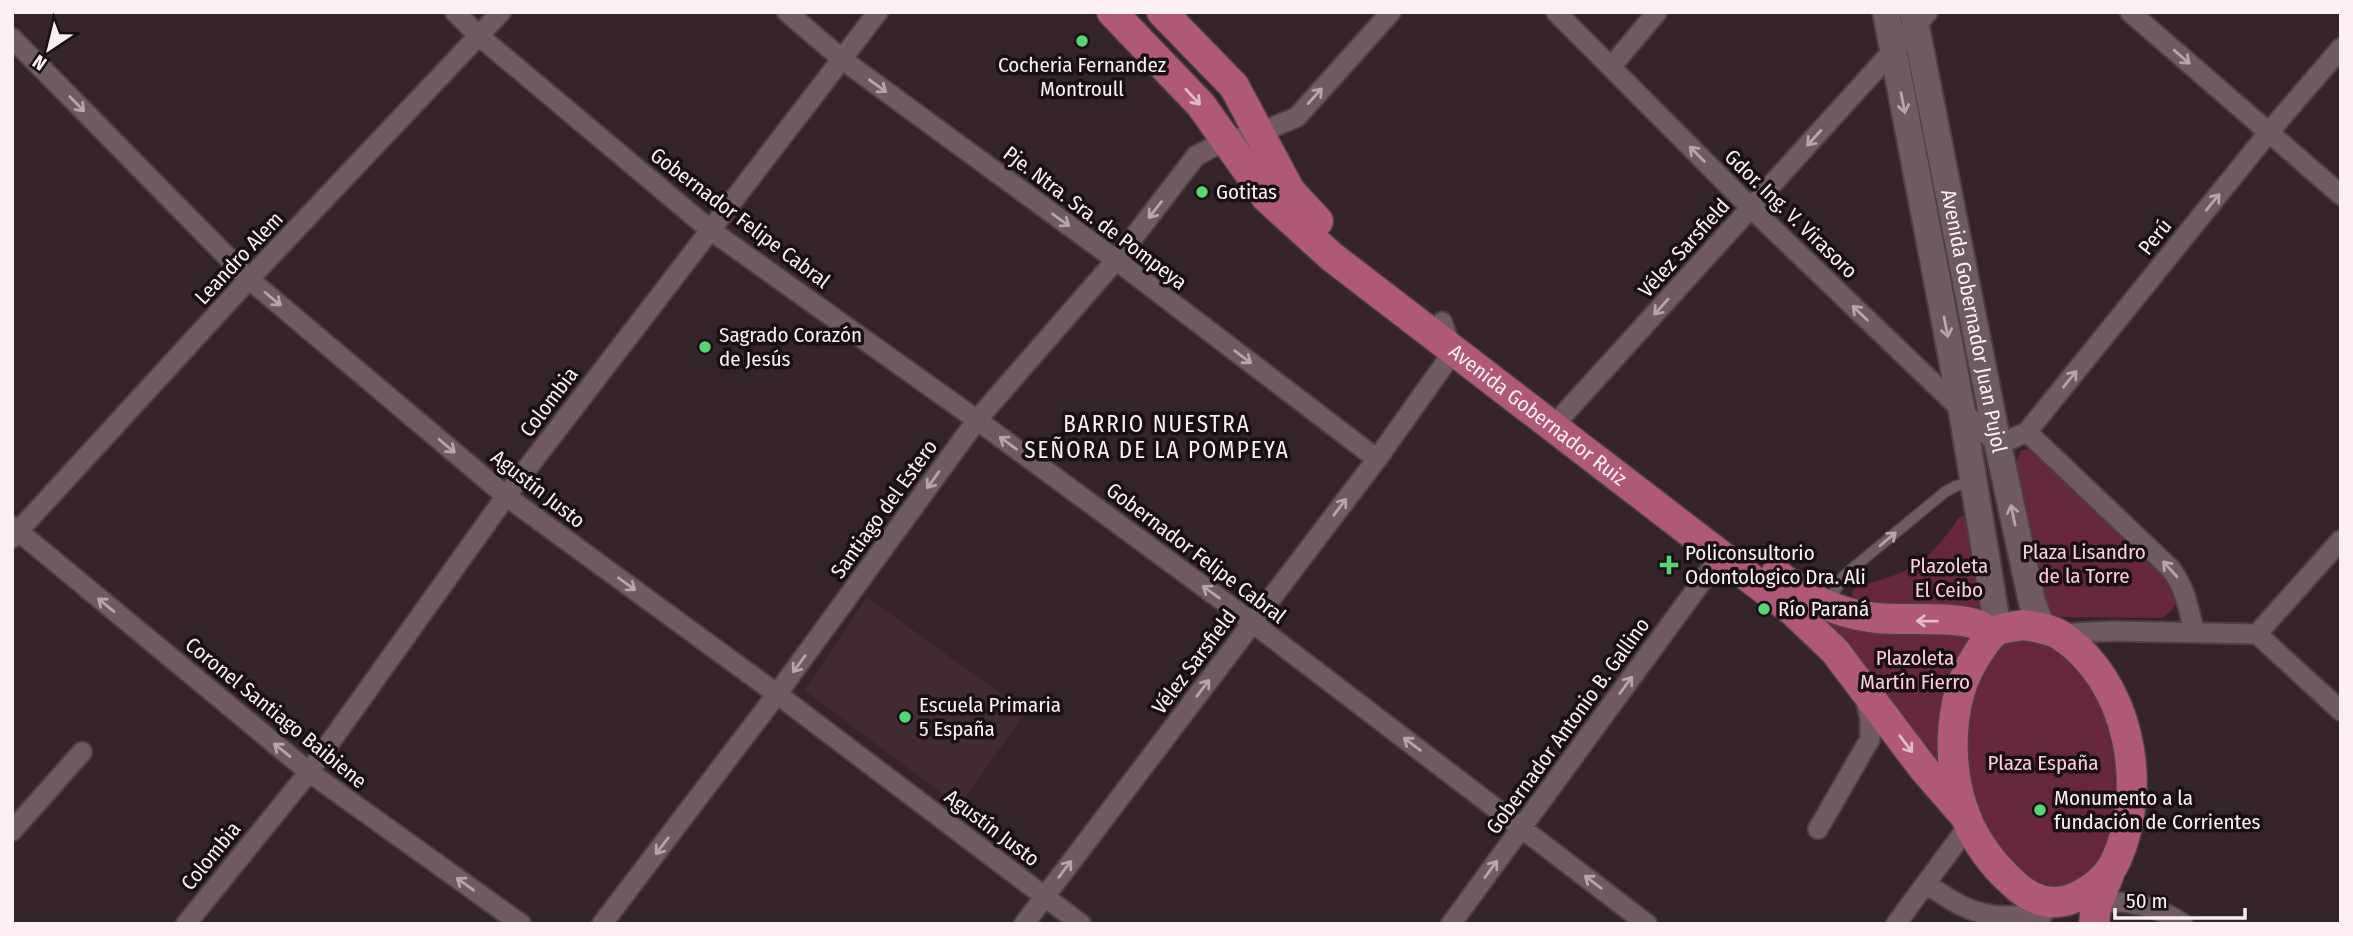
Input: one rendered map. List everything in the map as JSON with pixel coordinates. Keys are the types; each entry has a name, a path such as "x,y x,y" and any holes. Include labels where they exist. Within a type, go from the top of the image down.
{"main road":[{"name":"Avenida Gobernador Ruiz","path":"1112,12 1201,105 1267,198 1332,257 1793,611 1835,651 1924,769 1967,820"},
{"name":"Avenida Gobernador Ruiz","path":"1162,12 1234,86 1290,191 1318,221 1442,322 1800,592 1826,607 1870,618 1970,623 1995,633"},
{"name":"Avenida Gobernador Juan Pujol","path":"1886,12 1962,411 1995,633"},
{"name":"Avenida Gobernador Juan Pujol","path":"1917,20 1998,445 2032,602 2050,631"},
{"path":"2021,891 2035,900 2087,910 2097,884 2113,865 2125,839 2132,808 2133,775 2129,744 2120,715 2090,662 2050,631 2024,625 1995,633 1970,666 1959,689 1953,735 1956,780 1967,820 1979,843 2002,873 2047,919"}],"street":[{"name":"Gobernador Felipe Cabral","path":"455,12 479,36 709,229 977,420 1252,623 1647,924"},
{"name":"Leandro Alem","path":"14,532 501,12"},
{"name":"Pje. Ntra. Sra. de Pompeya","path":"787,12 843,60 1116,260 1377,459"},
{"name":"Colombia","path":"186,924 309,772 506,496 878,12"},
{"name":"Santiago del Estero","path":"602,924 777,694 977,420 1116,260 1196,156 1225,141 1259,133 1297,117 1391,12"},
{"name":"Gdor. Ing. V. Virasoro","path":"1556,12 1751,208 1998,445"},
{"path":"1611,68 1657,12"},
{"path":"2130,12 2341,195"},
{"name":"Avenida Gobernador Juan Pujol","path":"1893,51 1917,20"},
{"name":"Agustín Justo","path":"12,38 249,279 506,496 777,694 1081,924"},
{"name":"Perú","path":"1998,445 2027,432 2269,132 2341,48"},
{"name":"Vélez Sarsfield","path":"1564,414 1893,51"},
{"path":"1442,322 1453,352"},
{"name":"Vélez Sarsfield","path":"1024,924 1377,459 1453,352"},
{"path":"2027,432 2171,569 2180,580 2194,631"},
{"name":"Coronel Santiago Baibiene","path":"14,532 309,772 521,924"},
{"path":"2257,634 2341,540"},
{"name":"Gobernador Antonio B. Gallino","path":"1451,924 1722,554"},
{"path":"2050,631 2257,634 2341,711"},
{"path":"1818,829 1870,739 1871,719 1861,684"},
{"path":"12,831 82,752"},
{"path":"1896,924 1927,884 1967,820"},
{"path":"1927,884 1977,913 2047,919"},
{"path":"2087,910 2113,902 2137,905 2173,916 2183,924"}],"lane":[{"path":"1826,607 1843,577 1945,492 1973,482"}],"shaded area":[{"path":"867,597 1026,712 959,806 805,691"}],"green space":[{"name":"Plaza Lisandro de la Torre","path":"2034,449 2171,575 2179,599 2171,611 2162,618 2055,617 2046,614 2014,466 2021,451"},
{"name":"Plazoleta El Ceibo","path":"1964,515 1969,516 1981,604 1974,610 1860,602 1853,597 1855,588 1904,571 1926,557"},
{"name":"Plazoleta Martín Fierro","path":"1822,616 1967,635 1970,643 1941,756 1936,760 1818,621"},
{"name":"Plaza España","path":"2025,635 2060,645 2103,696 2125,777 2102,866 2068,889 2036,887 1994,849 1966,784 1967,694 1997,646"}],"place":[{"name":"Cocheria Fernandez Montroull","path":"1082,41"},
{"name":"Gotitas","path":"1202,192"},
{"name":"Sagrado Corazón de Jesús","path":"705,347"},
{"name":"Policonsultorio Odontologico Dra. Ali","path":"1669,565"},
{"name":"Río Paraná","path":"1764,609"},
{"name":"Escuela Primaria 5 España","path":"905,717"},
{"name":"Monumento a la fundación de Corrientes","path":"2040,810"}],"district":[{"name":"BARRIO NUESTRA SEÑORA DE LA POMPEYA","path":"1157,437"}]}
